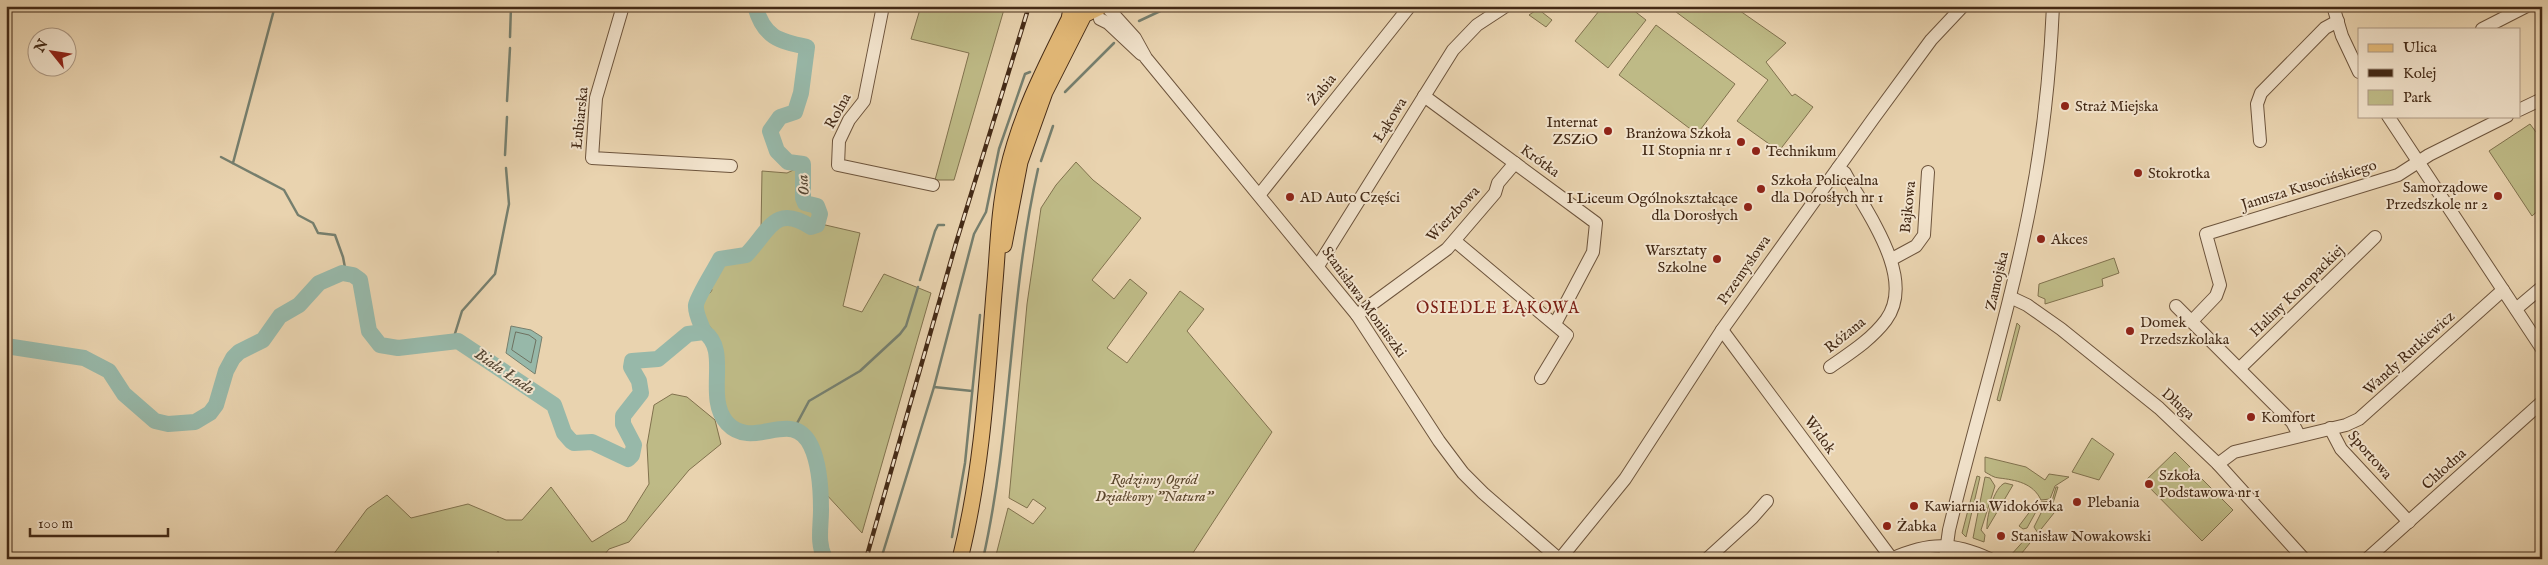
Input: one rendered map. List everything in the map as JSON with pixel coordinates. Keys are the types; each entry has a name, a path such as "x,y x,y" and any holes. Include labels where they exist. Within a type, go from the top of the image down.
{"main road":[{"path":"960,559 976,479 995,290 998,222 1010,161 1034,89 1070,17 1074,11 1085,14 1106,9"}],"street":[{"name":"Łubiarska","path":"623,6 596,98 592,158 731,166"},
{"name":"Rolna","path":"883,6 864,100 848,120 840,141 838,165 933,184"},
{"name":"Żabia","path":"1260,194 1410,6"},
{"name":"Łąkowa","path":"1318,266 1460,42 1477,26 1506,6"},
{"name":"Przemysłowa","path":"1559,559 1625,479 1722,330 1931,40 1963,6"},
{"name":"Zamojska","path":"1945,559 1946,545 2010,297 2030,206 2041,144 2053,6"},
{"path":"2333,6 2346,46 2358,70"},
{"path":"2484,28 2527,6"},
{"name":"Stanisława Moniuszki","path":"1106,9 1260,194 1357,315 1439,440 1464,473 1559,559"},
{"path":"2260,141 2258,104 2261,93 2325,28 2338,21"},
{"name":"Krótka","path":"1424,96 1596,223 1593,252 1555,324"},
{"path":"2520,110 2542,99"},
{"path":"2389,118 2542,349"},
{"name":"Janusza Kusocińskiego","path":"2192,321 2216,296 2220,285 2206,234 2398,175 2503,118"},
{"name":"Wierzbowa","path":"1357,315 1455,241 1495,193 1498,183 1514,163"},
{"name":"Różana","path":"1830,367 1874,335 1887,319 1896,301 1896,280 1892,259 1845,173 1838,168"},
{"name":"Bajkowa","path":"1892,259 1916,246 1924,235 1928,172"},
{"name":"Haliny Konopackiej","path":"2240,368 2375,237"},
{"path":"1455,241 1567,335 1541,378"},
{"path":"2516,309 2542,287"},
{"name":"Wandy Rutkiewicz","path":"2330,428 2346,425 2364,416 2503,290"},
{"name":"Długa","path":"2010,297 2034,310 2116,372 2159,408 2218,464 2304,559"},
{"path":"2176,306 2292,422 2299,436"},
{"name":"Widok","path":"1722,330 1892,559"},
{"name":"Chłodna","path":"2367,559 2542,402"},
{"name":"Sportowa","path":"2218,464 2231,453 2330,428 2341,449 2409,522"},
{"path":"1707,559 1752,518 1767,501"},
{"path":"1892,559 1932,546 1946,545 1958,547 1990,559"}],"green space":[{"path":"921,6 1005,6 954,180 935,180 969,53 911,39"},
{"path":"1603,6 1628,6 1646,20 1608,68 1575,41"},
{"path":"1668,6 1733,6 1786,43 1766,62 1792,96 1795,94 1813,107 1779,151 1737,121 1768,80"},
{"path":"1538,9 1552,20 1546,27 1529,15"},
{"path":"1656,25 1735,84 1697,134 1619,75"},
{"path":"2530,124 2542,140 2542,207 2532,216 2489,151"},
{"name":"Rodzinny Ogród Działkowy \"Natura\"","path":"1076,162 1093,180 1141,218 1092,280 1114,299 1130,279 1147,293 1107,348 1127,363 1180,291 1204,309 1187,331 1272,432 1189,559 995,559 1008,508 1033,524 1046,508 1033,499 1027,508 1009,498 1027,304 1041,208 1056,185"},
{"path":"802,166 803,204 816,211 817,220 810,225 798,217 779,218 761,230 762,171 787,173"},
{"path":"784,220 799,221 809,229 821,224 860,233 843,306 862,312 884,274 931,293 862,533 825,493 819,453 801,425 785,423 761,428 745,428 737,425 730,419 725,410 721,388 719,342 717,335 701,316 699,310 703,292 710,293 712,290 709,283 718,267 725,261 743,256 746,259 767,231"},
{"path":"2114,258 2119,273 2102,279 2103,286 2045,304 2045,299 2038,296 2039,284"},
{"path":"2017,323 2020,326 2000,401 1997,400"},
{"path":"672,394 687,397 715,420 721,444 689,470 629,542 609,549 601,559 501,559 498,551 494,559 330,559 367,509 387,495 411,518 468,504 506,520 522,520 551,487 592,542 626,521 649,484 647,445 654,405"},
{"path":"2092,438 2114,454 2099,480 2072,472"},
{"path":"2175,452 2233,510 2202,541 2144,482"},
{"path":"1985,457 2026,467 2045,480 2049,474 2069,477 2055,486 2050,499 2041,500 2038,494 2023,483 1995,477 1985,472"},
{"path":"1977,476 1980,477 1966,537 1962,533"},
{"path":"1985,477 1990,478 1995,486 1981,530 1985,535 1984,542 1973,538"},
{"path":"2005,483 2013,485 1987,529 1989,511 1994,496 1997,490"},
{"path":"2056,487 2058,487 2053,503 2058,508 2038,533 2034,527 2042,511 2041,502 2052,501"},
{"path":"2034,506 2038,508 2027,528 2023,529 2019,526"},
{"path":"2028,536 2034,538 2017,559 2010,556"}],"water":[{"path":"511,326 531,330 542,337 535,374 506,353"},
{"path":"824,521 823,535 833,559 819,559 816,544 817,522"}],"waterway":[{"path":"233,163 275,6"},
{"path":"510,37 511,6"},
{"name":"Osa","path":"704,332 697,315 696,305 720,259 746,255 773,223 780,219 799,220 811,227 817,225 820,214 817,206 805,203 803,198 803,164 788,162 777,151 770,131 780,117 795,112 801,93 807,47 788,43 774,36 763,25 755,6"},
{"path":"1139,21 1171,6"},
{"path":"1065,92 1114,43"},
{"path":"507,101 510,48"},
{"path":"881,559 934,387 974,234 986,212 999,149 1025,74 1030,72"},
{"path":"505,155 507,117"},
{"path":"1041,161 1053,126"},
{"path":"221,157 284,190 298,215 313,223 318,233 335,235 343,257 346,273"},
{"path":"453,340 462,311 495,274 509,204 506,168"},
{"path":"983,559 1000,462 1021,266 1028,217 1038,169"},
{"path":"920,280 935,231 938,225 944,225"},
{"name":"Biała Łada","path":"6,346 84,358 109,371 124,394 155,421 168,424 195,422 210,413 216,405 226,371 233,358 239,352 263,340 280,316 299,305 319,283 342,273 353,275 360,280 369,331 380,345 398,348 458,341 554,405 564,433 571,441 574,443 592,442 628,459 632,455 634,445 623,424 623,416 641,393 639,381 631,367 632,361 658,359 688,334 704,332 712,340 716,350 718,400 721,412 727,423 738,431 749,433 783,429 794,430 803,435 811,446 819,477 821,502 820,541 825,559"},
{"path":"794,429 809,401 860,371 900,334 906,326 918,287"},
{"path":"952,537 965,463 980,315"},
{"path":"934,387 972,391"}],"railway":[{"path":"866,559 956,243 1029,6"}],"place":[{"name":"Straż Miejska","path":"2065,106"},
{"name":"Internat ZSZiO","path":"1608,131"},
{"name":"Branżowa Szkoła II Stopnia nr 1","path":"1741,142"},
{"name":"Technikum","path":"1756,151"},
{"name":"Stokrotka","path":"2138,173"},
{"name":"Szkoła Policealna dla Dorosłych nr 1","path":"1761,189"},
{"name":"Samorządowe Przedszkole nr 2","path":"2498,196"},
{"name":"AD Auto Części","path":"1290,197"},
{"name":"I Liceum Ogólnokształcące dla Dorosłych","path":"1748,207"},
{"name":"Akces","path":"2041,239"},
{"name":"Warsztaty Szkolne","path":"1717,259"},
{"name":"Domek Przedszkolaka","path":"2130,331"},
{"name":"Komfort","path":"2251,417"},
{"name":"Szkoła Podstawowa nr 1","path":"2149,484"},
{"name":"Plebania","path":"2077,502"},
{"name":"Kawiarnia Widokówka","path":"1914,506"},
{"name":"Żabka","path":"1887,526"},
{"name":"Stanisław Nowakowski","path":"2001,536"}],"district":[{"name":"OSIEDLE ŁĄKOWA","path":"1498,309"}]}
